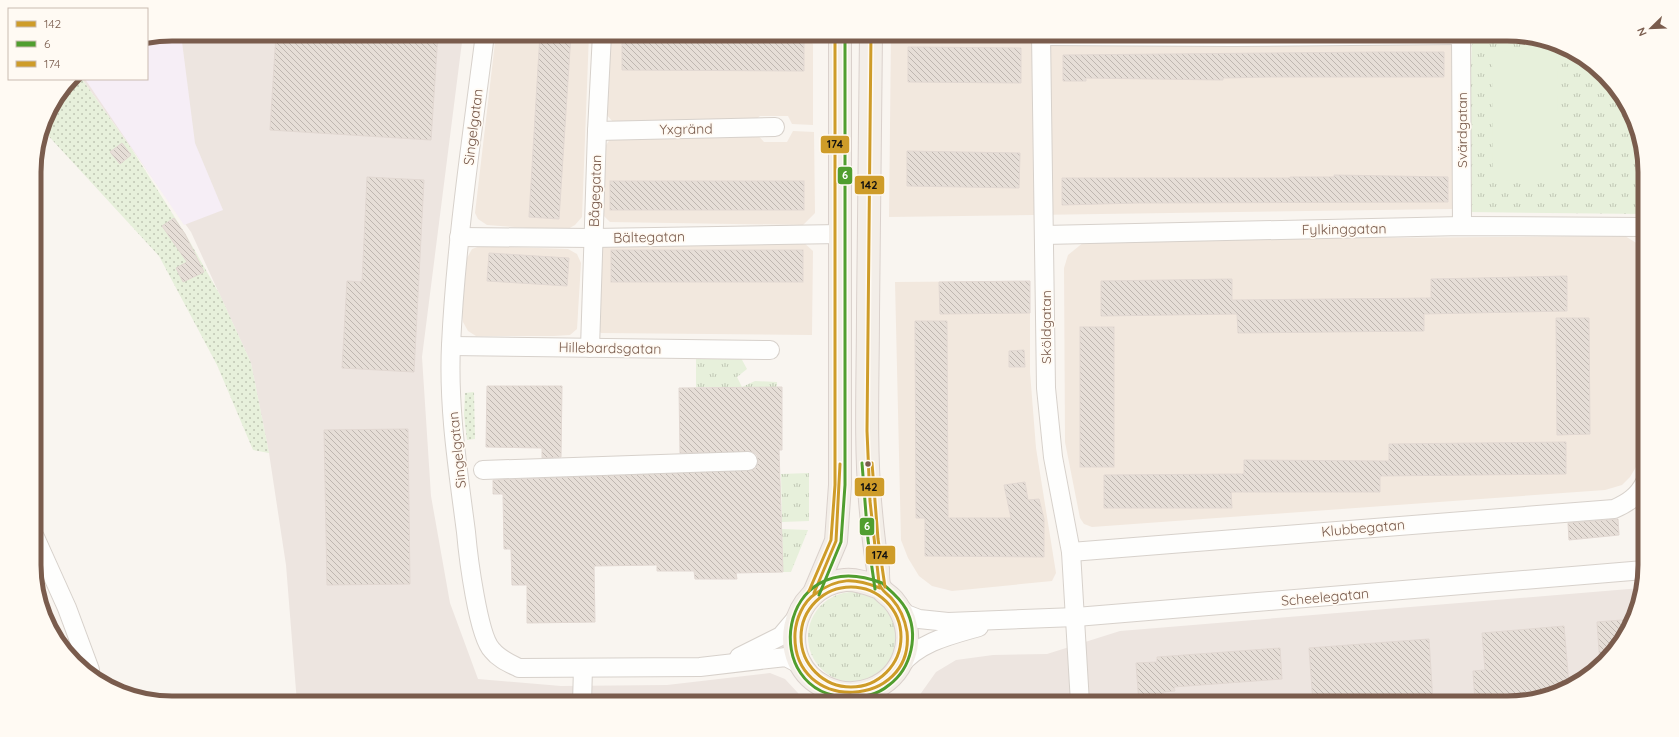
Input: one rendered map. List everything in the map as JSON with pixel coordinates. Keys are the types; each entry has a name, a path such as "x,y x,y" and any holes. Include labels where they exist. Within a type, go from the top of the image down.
{"main road":[{"path":"814,593 836,541 840,485 840,41"},
{"path":"870,41 867,464 873,540 880,588"},
{"path":"887,696 895,672 904,656 907,643 907,629 904,616 897,604 880,588 864,582 846,580 829,584 814,593 804,604 797,617 794,633 795,644 801,665 827,695 837,692 852,694 867,691 881,685 895,672"}],"street":[{"name":"Singelgatan","path":"484,41 459,237 451,346 453,428 468,552 483,634 491,649 503,660 519,668 700,667 786,657 801,665"},
{"name":"Bågegatan","path":"590,348 597,131 602,41"},
{"name":"Sköldgatan","path":"1041,41 1046,388 1053,457 1071,552 1080,696"},
{"name":"Svärdgatan","path":"1461,41 1462,226"},
{"name":"Yxgränd","path":"597,131 775,126"},
{"name":"Fylkinggatan","path":"1044,235 1462,226 1638,227"},
{"name":"Bältegatan","path":"459,237 593,238 840,234"},
{"name":"Hillebardsgatan","path":"451,346 770,350"},
{"path":"483,470 748,461"},
{"name":"Klubbegatan","path":"1071,552 1606,509 1624,504 1638,492"},
{"path":"41,550 67,608 89,666"},
{"name":"Scheelegatan","path":"897,604 906,614 919,620 948,622 1005,621 1076,617 1638,570"},
{"name":"Singelgatan","path":"700,667 740,657 755,650 781,636 797,617"},
{"name":"Scheelegatan","path":"895,672 906,658 919,648 952,635 1005,621"},
{"path":"582,696 583,668"}],"shaded area":[{"path":"163,41 462,41 422,357 431,496 450,603 478,679 561,686 667,685 770,673 785,679 800,696 296,696 286,565 269,453 251,363 191,232 83,80 148,80 148,44"},
{"path":"163,41 182,41 195,143 223,210 184,225 86,80 148,80 148,44"},
{"path":"495,41 589,41 582,217 575,225 566,230 555,230 487,225 478,219 475,213"},
{"path":"611,41 810,41 813,44 813,125 792,124 788,116 760,116 754,121 613,122 605,113"},
{"path":"891,41 1403,41 1454,43 1452,209 889,217"},
{"path":"793,131 814,132 815,213 803,225 610,222 603,215 605,147 612,136 756,133 764,142 787,142"},
{"path":"1625,236 1638,244 1638,464 1630,477 1622,485 1605,490 1092,527 1084,524 1080,518 1065,442 1064,268 1068,255 1084,242 1100,240"},
{"path":"802,241 813,251 812,335 601,333 595,327 598,251 606,244"},
{"path":"480,246 568,249 577,254 581,263 577,329 570,335 554,336 476,336 468,331 463,322 462,311 467,258 472,249"},
{"path":"1030,281 1030,372 1036,448 1056,573 1052,581 952,591 932,586 919,576 908,558 901,540 895,282"},
{"path":"1635,588 1634,599 1628,615 1616,638 1593,663 1580,674 1549,689 1516,696 919,696 936,672 956,660 993,655 1047,654 1120,631"}],"green space":[{"path":"1472,41 1516,41 1541,45 1572,59 1587,68 1600,79 1611,92 1620,107 1634,138 1638,172 1638,214 1467,212"},
{"path":"1557,51 1558,180 1493,181 1492,52"},
{"path":"78,80 83,80 131,148 186,235 220,295 251,363 269,453 253,450 217,365 159,256 47,134 63,99"},
{"path":"696,356 741,358 747,369 737,377 742,387 696,387"},
{"path":"755,381 777,382 777,387 742,387"},
{"path":"474,392 475,439 467,440 464,415 465,393"},
{"path":"809,473 809,521 782,522 781,474"},
{"path":"782,529 808,530 791,572 783,572"},
{"path":"853,592 870,596 885,605 894,620 898,637 894,654 885,669 870,678 853,682 836,678 821,669 812,654 808,637 812,620 821,605 836,596"}],"building":[{"path":"276,41 438,41 431,140 270,130"},
{"path":"540,41 571,41 559,219 529,217"},
{"path":"622,41 804,41 804,71 622,70"},
{"path":"908,47 1021,48 1021,83 908,82"},
{"path":"1444,52 1444,77 1268,77 1223,78 1223,80 1086,78 1086,81 1063,81 1063,55"},
{"path":"122,143 131,155 120,164 110,152"},
{"path":"907,151 1020,153 1019,188 907,186"},
{"path":"1334,175 1448,177 1448,202 1137,203 1062,205 1062,178 1290,178 1334,177"},
{"path":"367,177 424,180 414,372 342,368 347,281 362,282"},
{"path":"610,181 804,181 804,210 610,210"},
{"path":"174,218 185,234 204,272 183,282 176,268 187,262 162,226"},
{"path":"611,250 803,250 803,282 611,282"},
{"path":"489,253 569,258 567,286 487,281"},
{"path":"1567,276 1567,311 1424,314 1424,331 1238,333 1237,314 1101,316 1101,281 1232,279 1232,300 1431,298 1431,279"},
{"path":"1030,281 1030,313 940,314 939,282"},
{"path":"1556,318 1589,318 1590,434 1557,435"},
{"path":"915,321 947,321 948,518 1011,518 1004,485 1025,482 1028,500 1039,499 1044,519 1044,557 925,556 925,518 916,518"},
{"path":"1080,327 1114,327 1114,467 1080,467"},
{"path":"1024,350 1025,367 1009,367 1009,351"},
{"path":"487,386 562,386 561,457 542,458 542,448 486,447"},
{"path":"782,387 782,450 779,450 783,572 736,573 737,579 695,579 694,571 657,571 657,565 594,566 595,622 527,623 527,585 512,585 511,549 504,549 503,494 493,494 493,480 753,470 757,466 758,461 757,455 753,452 680,453 679,388"},
{"path":"408,429 410,584 327,585 324,430"},
{"path":"1566,442 1566,474 1380,476 1380,492 1231,492 1232,508 1104,508 1104,475 1244,474 1244,460 1389,461 1389,444"},
{"path":"1618,519 1619,535 1569,540 1568,523"},
{"path":"1626,620 1616,638 1599,657 1597,622"},
{"path":"1564,626 1569,680 1549,689 1516,696 1475,696 1473,671 1485,670 1482,633"},
{"path":"1429,639 1433,696 1312,696 1309,648"},
{"path":"1280,648 1282,679 1174,687 1175,691 1163,692 1163,696 1138,696 1136,663 1157,662 1157,657"}],"transit line":[{"name":"174","path":"809,591 831,540 835,485 835,41"},
{"name":"6","path":"819,595 841,542 845,485 845,41"},
{"name":"142","path":"871,41 867,431 870,501 879,583 884,592 892,599 900,610 907,632 904,658 892,676 874,688 852,692 831,689 812,678 799,660 795,633 797,622 807,602 823,588 839,582 862,582 880,588"},
{"name":"6","path":"862,463 868,540 875,589"},
{"name":"174","path":"872,463 878,539 885,587"},
{"name":"142","path":"814,593 836,541 840,464"},
{"name":"6","path":"845,696 820,690 801,673 791,650 792,624 801,601 820,583 847,576 882,583"},
{"name":"6","path":"865,696 880,691 897,678 908,660 911,650 912,629 906,609 896,595 883,584"},
{"name":"174","path":"841,587 861,587 870,590 887,601 898,618 901,627 901,637 901,647 898,656 887,673 870,684 861,687 841,687 823,679 815,673 809,665 801,647 801,627 809,609 815,601 823,595 841,587"}]}
